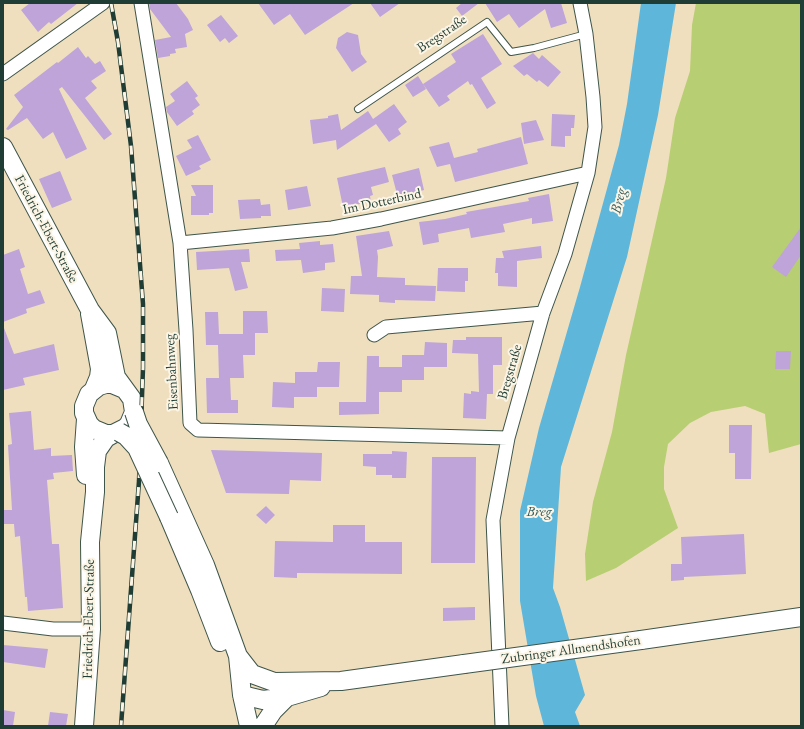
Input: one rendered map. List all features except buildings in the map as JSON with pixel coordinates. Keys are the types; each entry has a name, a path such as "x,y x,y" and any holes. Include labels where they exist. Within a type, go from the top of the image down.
{"main road":[{"name":"Friedrich-Ebert-Straße","path":"3,147 90,310 107,333 116,377 121,387 132,399 134,412 129,424 106,438 97,451 90,542 91,629 84,726"},
{"name":"Friedrich-Ebert-Straße","path":"90,310 100,369 99,377 94,389 86,400 84,406 86,419 84,447 87,491 93,513"},
{"path":"94,389 106,384 121,387"},
{"path":"134,412 138,424 159,463 205,565 238,656 242,695 249,726"},
{"path":"86,419 94,429 100,432 116,433 126,436 137,448 169,517 242,695"},
{"name":"Zubringer Allmendshofen","path":"341,681 801,617"},
{"path":"238,656 252,674 274,682 341,681"},
{"path":"242,695 263,700 287,697 341,681"},
{"path":"263,726 273,711 287,697"}],"street":[{"name":"Eisenbahnweg","path":"140,3 180,243 190,423 198,430 508,438"},
{"name":"Bregstraße","path":"502,726 494,520 508,438 543,313 564,254 588,174 595,127 594,97 586,34 580,3"},
{"path":"3,74 99,4"},
{"name":"Im Dotterbind","path":"180,243 332,228 381,219 588,174"},
{"path":"374,335 386,327 543,313"},
{"path":"3,623 53,629 91,629"}],"lane":[{"name":"Bregstraße","path":"358,109 487,22 511,52 534,48 586,34"}],"green space":[{"path":"696,3 801,3 801,444 769,453 765,414 745,406 711,412 690,423 668,444 664,467 664,489 678,528 616,568 586,581 585,554 593,502 612,432 626,355 666,178 675,118 690,71 692,25"}],"water":[{"name":"Breg","path":"641,3 676,3 658,115 627,257 561,467 553,588 560,607 585,695 575,712 580,726 544,726 536,696 520,601 520,511 539,428 619,145 627,104"}],"railway":[{"path":"111,3 118,42 131,146 143,304 143,368 139,481 121,726"}]}
